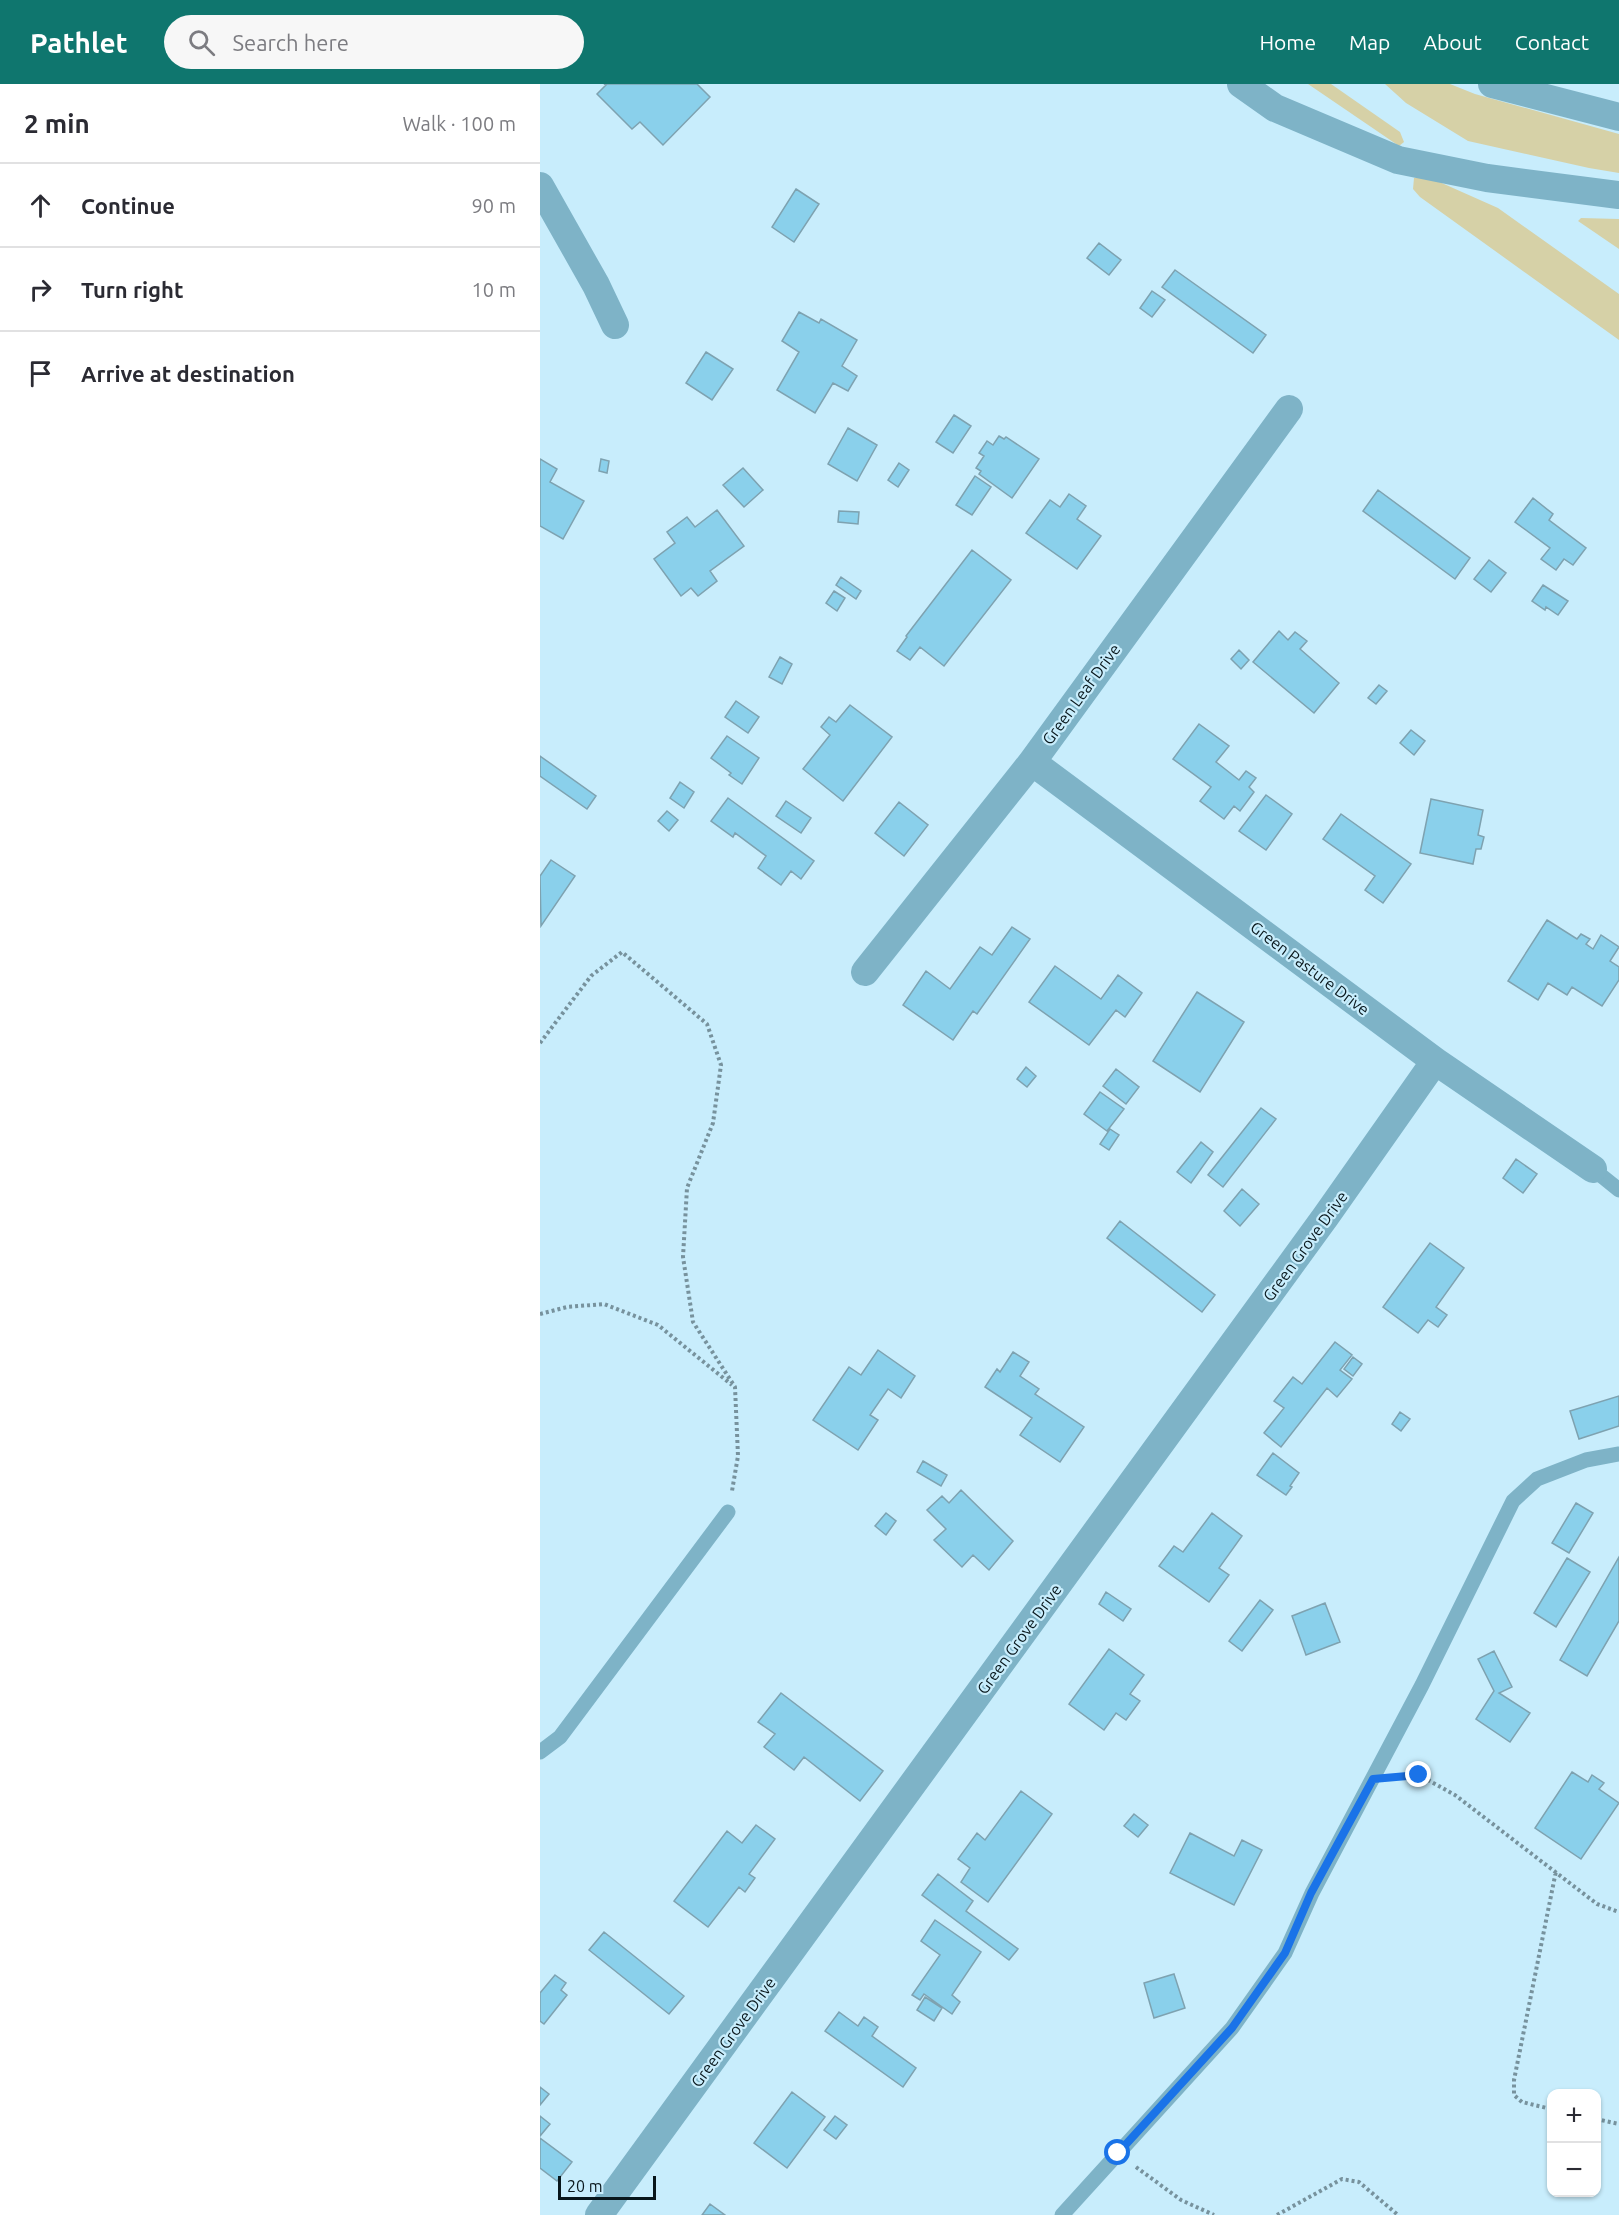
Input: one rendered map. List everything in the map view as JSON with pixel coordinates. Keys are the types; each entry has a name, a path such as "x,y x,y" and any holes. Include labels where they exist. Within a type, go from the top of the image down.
{"street":[{"path":"1241,84 1275,108 1398,160 1487,178 1619,195"},
{"path":"1492,84 1619,117"},
{"path":"540,186 596,285 615,325"},
{"name":"Green Leaf Drive","path":"865,972 1032,762 1289,409"},
{"name":"Green Pasture Drive","path":"1032,762 1435,1061 1593,1169"},
{"name":"Green Grove Drive","path":"599,2215 1326,1216 1435,1061"}],"lane":[{"path":"1593,1169 1619,1190"},
{"path":"1062,2215 1232,2028 1285,1953 1311,1893 1422,1685 1513,1501 1537,1479 1586,1460 1619,1454"},
{"path":"540,1752 560,1737 728,1512"}],"path":[{"path":"540,1043 591,976 622,952 706,1024 721,1065 713,1123 687,1188 683,1257 693,1322 735,1387 738,1456 728,1512"},
{"path":"540,1314 567,1306 604,1304 658,1325 735,1387"},
{"path":"1373,1779 1419,1775 1455,1795 1597,1904 1619,1912"},
{"path":"1547,2108 1522,2102 1514,2095 1514,2080 1556,1871"},
{"path":"1601,2120 1619,2124"},
{"path":"1118,2153 1181,2200 1214,2215"},
{"path":"1277,2215 1342,2180 1359,2182 1398,2215"}],"shaded area":[{"path":"1308,84 1331,84 1400,132 1404,142 1399,146"},
{"path":"1385,84 1450,84 1475,94 1619,134 1619,173 1468,141 1406,103"},
{"path":"1426,176 1498,208 1619,294 1619,340 1420,197 1413,189 1414,178"},
{"path":"1581,218 1619,219 1619,249 1578,221"}],"building":[{"path":"604,84 697,84 710,97 663,145 640,122 632,129 597,94 606,85"},
{"path":"796,189 819,204 794,242 772,227"},
{"path":"1099,243 1121,260 1109,275 1087,258"},
{"path":"1175,270 1266,335 1253,353 1162,287"},
{"path":"1152,291 1165,300 1152,317 1140,308"},
{"path":"799,312 819,323 821,319 857,340 842,366 857,376 848,391 833,383 815,413 777,390 799,352 782,341"},
{"path":"706,352 733,369 712,400 686,383"},
{"path":"954,415 971,426 953,453 936,442"},
{"path":"848,428 877,445 857,481 828,464"},
{"path":"999,436 1004,439 1006,437 1039,459 1012,498 979,474 981,471 976,468 984,456 979,453 987,441 993,445"},
{"path":"540,459 557,469 550,482 584,501 563,539 540,526"},
{"path":"601,459 609,461 607,473 599,471"},
{"path":"899,463 909,470 898,487 888,480"},
{"path":"743,468 763,490 744,507 723,485"},
{"path":"975,476 991,487 972,515 956,505"},
{"path":"1378,490 1470,558 1455,579 1363,511"},
{"path":"1069,494 1086,506 1077,519 1101,536 1077,569 1026,533 1050,500 1060,507"},
{"path":"1533,498 1553,514 1549,520 1586,548 1573,565 1564,559 1556,570 1541,559 1550,548 1515,522"},
{"path":"717,510 744,546 710,571 717,581 698,596 691,588 681,596 654,559 675,543 667,532 687,517 695,527"},
{"path":"839,511 859,512 858,524 838,522"},
{"path":"972,550 1011,580 944,666 920,647 910,660 897,651"},
{"path":"1489,560 1506,573 1491,592 1474,579"},
{"path":"841,577 861,591 856,599 836,585"},
{"path":"1543,585 1568,601 1558,615 1532,601"},
{"path":"834,591 845,598 837,611 826,603"},
{"path":"1279,631 1288,640 1295,632 1307,641 1300,649 1339,683 1314,713 1253,662"},
{"path":"1239,650 1249,660 1241,669 1231,659"},
{"path":"780,657 792,664 782,684 769,677"},
{"path":"1379,685 1387,691 1376,704 1368,698"},
{"path":"736,701 759,717 748,733 725,717"},
{"path":"850,705 892,737 843,801 803,769 830,735 821,727 829,717 836,722"},
{"path":"1199,724 1229,746 1216,762 1239,780 1246,771 1256,778 1249,787 1254,792 1240,811 1234,806 1224,819 1200,801 1211,787 1173,759"},
{"path":"1411,730 1425,741 1414,755 1400,743"},
{"path":"727,736 759,758 742,784 711,758"},
{"path":"540,756 596,796 587,809 540,776"},
{"path":"680,782 694,792 684,808 670,798"},
{"path":"1266,795 1292,814 1266,850 1239,831"},
{"path":"728,798 814,861 801,879 791,871 781,885 758,868 766,856 735,833 733,837 711,821"},
{"path":"1431,799 1483,810 1478,835 1484,837 1481,849 1476,849 1473,864 1420,853"},
{"path":"786,801 811,818 801,833 776,816"},
{"path":"899,802 928,825 904,856 875,833"},
{"path":"667,811 678,820 669,831 658,821"},
{"path":"1341,814 1411,864 1383,903 1365,890 1375,876 1323,839"},
{"path":"551,860 575,876 541,926 540,876"},
{"path":"1547,920 1577,939 1581,934 1590,939 1586,944 1593,949 1601,935 1619,947 1610,961 1619,967 1619,980 1602,1006 1572,987 1567,995 1548,983 1538,1000 1508,981"},
{"path":"1012,927 1030,939 977,1014 973,1011 953,1040 903,1005 926,971 950,989 980,947 992,955"},
{"path":"1055,966 1101,999 1118,975 1142,993 1125,1017 1116,1010 1089,1045 1029,1002"},
{"path":"1197,992 1244,1022 1200,1092 1153,1061"},
{"path":"1026,1067 1036,1076 1027,1087 1017,1079"},
{"path":"1116,1069 1139,1087 1126,1104 1103,1086"},
{"path":"1100,1092 1124,1109 1107,1131 1084,1114"},
{"path":"1261,1108 1276,1119 1223,1187 1208,1175"},
{"path":"1110,1129 1119,1135 1109,1150 1100,1144"},
{"path":"1201,1142 1213,1152 1191,1183 1177,1172"},
{"path":"1516,1159 1537,1174 1523,1193 1503,1178"},
{"path":"1242,1189 1259,1204 1240,1226 1224,1211"},
{"path":"1120,1221 1215,1295 1202,1312 1107,1238"},
{"path":"1430,1243 1464,1268 1436,1307 1447,1315 1438,1327 1428,1320 1418,1333 1383,1307"},
{"path":"1335,1342 1352,1355 1340,1370 1352,1379 1337,1397 1327,1388 1281,1447 1264,1433 1284,1408 1274,1401 1293,1377 1302,1384"},
{"path":"878,1350 915,1376 901,1398 888,1389 870,1415 878,1420 858,1450 813,1420 849,1367 861,1375"},
{"path":"1013,1352 1029,1362 1020,1376 1039,1389 1035,1394 1084,1427 1060,1462 1020,1435 1032,1418 985,1387 997,1369 1000,1372"},
{"path":"1353,1357 1362,1364 1353,1376 1344,1369"},
{"path":"1619,1396 1619,1426 1579,1439 1570,1411"},
{"path":"1400,1412 1410,1419 1401,1431 1392,1424"},
{"path":"1273,1453 1299,1473 1286,1495 1257,1475"},
{"path":"923,1461 947,1475 941,1486 917,1472"},
{"path":"961,1490 1013,1541 989,1570 973,1555 962,1567 934,1540 946,1529 927,1510 942,1496 949,1503"},
{"path":"1576,1503 1593,1513 1569,1553 1552,1543"},
{"path":"886,1513 896,1521 886,1535 875,1526"},
{"path":"1212,1513 1242,1536 1219,1568 1229,1575 1209,1602 1159,1566 1174,1546 1183,1552"},
{"path":"1619,1557 1619,1621 1587,1676 1560,1660"},
{"path":"1567,1558 1590,1572 1556,1627 1534,1613"},
{"path":"1106,1592 1131,1609 1123,1621 1099,1604"},
{"path":"1260,1600 1273,1610 1242,1651 1229,1641"},
{"path":"1325,1603 1340,1642 1306,1655 1292,1616"},
{"path":"1109,1649 1144,1675 1130,1694 1140,1701 1126,1720 1116,1713 1104,1730 1069,1704"},
{"path":"1494,1651 1512,1687 1499,1693 1530,1713 1510,1742 1476,1719 1494,1691 1478,1659"},
{"path":"781,1693 883,1771 860,1801 804,1757 794,1770 764,1747 775,1734 758,1722"},
{"path":"1572,1772 1588,1782 1592,1775 1604,1783 1599,1789 1619,1803 1581,1859 1535,1828"},
{"path":"1021,1791 1052,1814 988,1902 961,1882 970,1868 958,1859 977,1833 985,1840"},
{"path":"1134,1814 1148,1825 1138,1837 1124,1826"},
{"path":"756,1825 775,1839 749,1874 755,1878 745,1892 739,1887 708,1927 674,1901 727,1831 742,1843"},
{"path":"1190,1833 1234,1856 1242,1840 1262,1850 1234,1905 1170,1873"},
{"path":"938,1874 973,1901 966,1911 1018,1949 1009,1960 922,1895"},
{"path":"935,1920 981,1952 952,1995 960,2002 952,2014 924,1994 920,2000 912,1995 940,1955 921,1941"},
{"path":"604,1932 684,1996 669,2014 589,1950"},
{"path":"1174,1974 1185,2008 1154,2018 1144,1983"},
{"path":"555,1975 566,1983 561,1990 567,1995 544,2024 540,2021 540,1993"},
{"path":"925,1997 942,2008 934,2021 917,2010"},
{"path":"839,2012 858,2026 864,2017 878,2027 872,2036 916,2068 903,2087 825,2031"},
{"path":"540,2087 549,2094 540,2105"},
{"path":"792,2092 825,2117 787,2168 754,2143"},
{"path":"540,2116 550,2124 540,2136"},
{"path":"835,2116 847,2125 836,2139 824,2130"},
{"path":"540,2138 572,2162 557,2181 540,2168"},
{"path":"710,2204 725,2215 702,2215"}],"route":[{"path":"1118,2153 1232,2028 1285,1953 1311,1893 1373,1779 1419,1775"}]}
